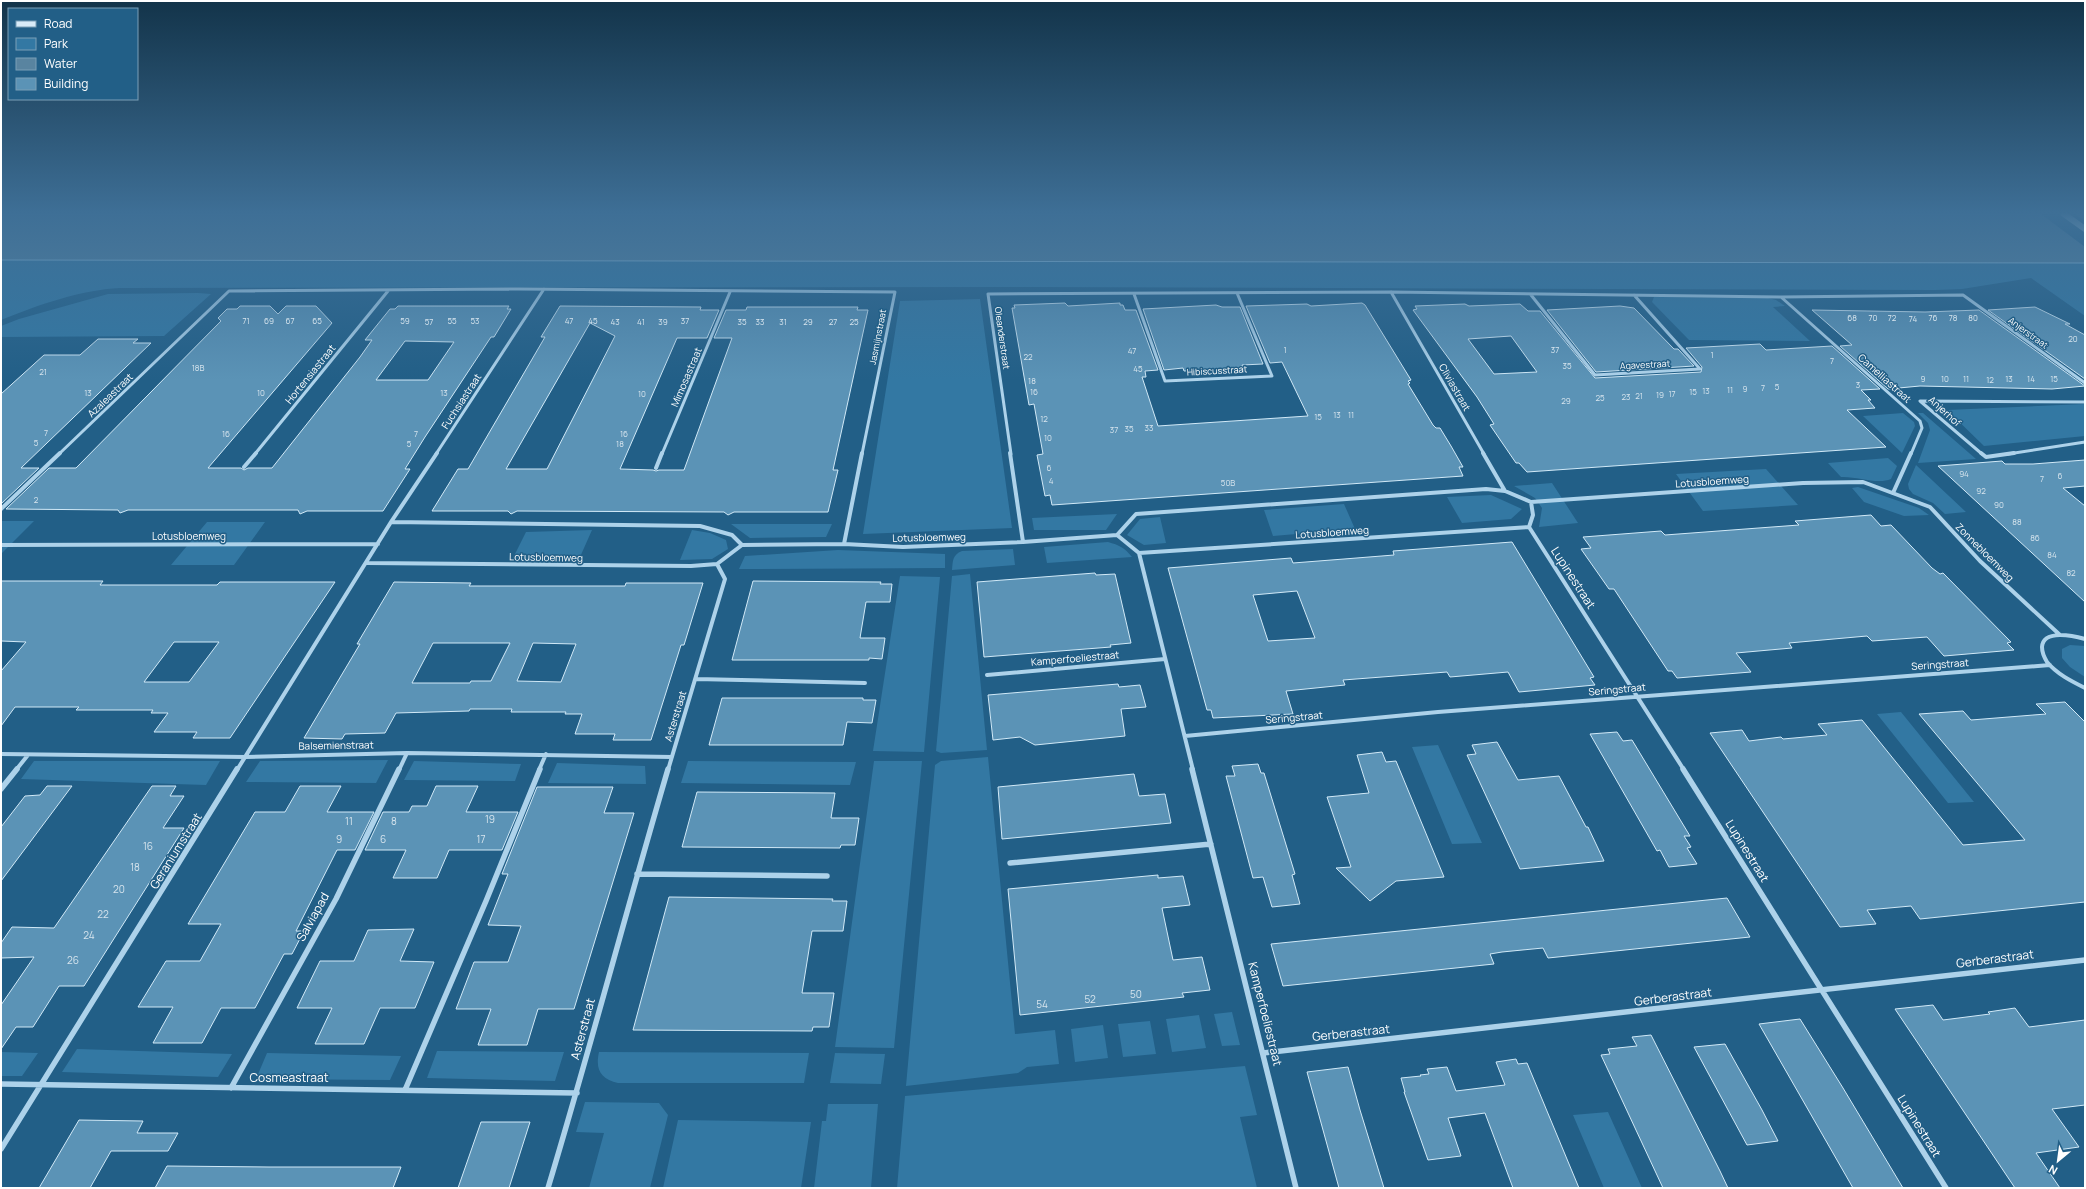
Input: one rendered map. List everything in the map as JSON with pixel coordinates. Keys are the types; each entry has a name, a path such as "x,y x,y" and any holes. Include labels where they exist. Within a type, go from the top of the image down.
{"street":[{"name":"Jasmijnstraat","path":"229,291 544,289 730,292 895,292 844,544"},
{"name":"Fuchsiastraat","path":"391,522 544,289"},
{"name":"Azaleastraat","path":"1,509 229,291"},
{"name":"Hortensiastraat","path":"244,467 388,291"},
{"name":"Mimosastraat","path":"656,468 730,292"},
{"name":"Oleanderstraat","path":"1023,542 988,294 1391,292 1531,295 1781,297 1963,295"},
{"name":"Cliviastraat","path":"1391,292 1505,491"},
{"name":"Hibiscusstraat","path":"1134,294 1165,381 1272,376 1236,293"},
{"name":"Agavestraat","path":"1531,295 1595,375 1700,369 1634,295"},
{"name":"Anjerstraat","path":"1963,295 2085,383"},
{"name":"Camelliastraat","path":"1781,297 1920,421 1922,428 1893,493"},
{"name":"Anjerhof","path":"2085,402 1920,401 1986,457 2085,442"},
{"name":"Lotusbloemweg","path":"742,545 844,544 903,547 1023,542 1117,535 1136,514 1478,490 1505,491 1531,502 1803,483 1862,482 1893,493"},
{"name":"Zonnebloemweg","path":"1893,493 1930,508 1980,561 2060,635"},
{"path":"1529,527 1533,515 1531,502"},
{"path":"367,563 391,522 700,526 732,535 742,545 717,564"},
{"name":"Lotusbloemweg","path":"1139,553 1529,527"},
{"name":"Lupinestraat","path":"1529,527 1946,1188"},
{"path":"1117,535 1139,553"},
{"name":"Lotusbloemweg","path":"1,545 378,544"},
{"name":"Kamperfoeliestraat","path":"1139,553 1296,1188"},
{"name":"Lotusbloemweg","path":"367,563 691,566 717,564"},
{"name":"Geraniumstraat","path":"1,1149 367,563"},
{"name":"Asterstraat","path":"548,1188 577,1093 637,874 725,579 717,564"},
{"path":"2085,638 2060,635 2050,637 2044,642 2043,652 2050,665 2060,674 2085,688"},
{"name":"Kamperfoeliestraat","path":"987,675 1165,659"},
{"name":"Seringstraat","path":"1185,736 1438,712 2050,665"},
{"path":"696,679 865,683"},
{"name":"Balsemienstraat","path":"1,754 246,757 407,753 672,757"},
{"name":"Salviapad","path":"231,1088 336,899 407,753"},
{"path":"405,1090 486,901 546,754"},
{"path":"1,789 28,755"},
{"path":"1010,863 1211,844"},
{"path":"637,874 827,876"},
{"name":"Gerberastraat","path":"1263,1053 1822,991 2085,960"},
{"name":"Cosmeastraat","path":"1,1084 577,1093"}],"green space":[{"path":"1,269 2085,269 2085,316 2031,278 1962,289 1935,290 1028,287 120,288 105,289 59,299 1,320"},
{"path":"108,294 211,294 164,336 1,337 1,326 19,319"},
{"path":"1654,297 1768,298 1776,300 1785,306 1773,307 1810,341 1689,340 1652,302"},
{"path":"980,299 1012,528 863,534 900,301"},
{"path":"2085,404 2085,436 1984,446 1947,410"},
{"path":"1903,413 1914,422 1915,426 1902,453 1863,416"},
{"path":"1918,413 1923,413 1976,459 1918,463 1930,430 1928,423"},
{"path":"1888,458 1897,466 1891,479 1885,481 1841,477 1828,463"},
{"path":"1916,465 1966,512 1945,514 1933,503 1913,494 1909,489 1908,484"},
{"path":"1766,469 1798,505 1703,511 1676,474"},
{"path":"1552,483 1578,523 1539,527 1542,508 1535,498 1514,486"},
{"path":"1858,487 1919,508 1929,515 1904,516 1864,502 1852,488"},
{"path":"1491,495 1522,509 1511,519 1462,523 1447,497"},
{"path":"1344,504 1355,529 1273,536 1264,510"},
{"path":"1117,514 1106,530 1034,530 1032,518"},
{"path":"1160,517 1166,543 1144,545 1127,535 1140,519"},
{"path":"1,521 34,521 1,554"},
{"path":"207,522 265,522 234,565 171,565"},
{"path":"731,524 832,524 826,537 750,538"},
{"path":"592,530 580,557 513,558 526,532"},
{"path":"692,530 710,533 726,540 728,549 712,559 680,560"},
{"path":"1108,542 1122,547 1132,557 1047,563 1044,547"},
{"path":"1013,549 1015,565 952,570 953,561 956,554 962,551"},
{"path":"838,550 945,554 945,568 739,569 745,556"},
{"path":"970,574 987,750 941,753 936,751 952,576"},
{"path":"900,576 940,577 924,752 873,751"},
{"path":"2070,645 2085,646 2085,677 2070,667 2062,658 2062,649"},
{"path":"1901,712 1974,802 1948,803 1877,714"},
{"path":"1438,745 1482,843 1452,844 1412,747"},
{"path":"988,757 1015,1034 1055,1030 1059,1064 1027,1067 1018,1073 906,1086 935,765 941,761"},
{"path":"388,760 376,783 246,782 260,761"},
{"path":"34,761 220,761 206,785 21,779"},
{"path":"414,761 521,764 515,781 404,780"},
{"path":"688,761 856,762 850,785 681,783"},
{"path":"874,761 922,761 894,1048 835,1047"},
{"path":"557,763 645,766 646,784 548,783"},
{"path":"1232,1012 1240,1045 1222,1046 1214,1014"},
{"path":"1199,1015 1206,1048 1172,1052 1166,1019"},
{"path":"1150,1021 1156,1054 1123,1057 1118,1024"},
{"path":"1103,1025 1108,1058 1075,1062 1071,1029"},
{"path":"77,1049 232,1054 218,1077 62,1072"},
{"path":"437,1051 564,1052 555,1081 427,1078"},
{"path":"1,1052 38,1053 22,1076 1,1076"},
{"path":"599,1052 809,1053 804,1083 618,1083 607,1079 601,1073 598,1064"},
{"path":"267,1053 401,1056 390,1080 256,1079"},
{"path":"835,1053 885,1054 881,1084 830,1083"},
{"path":"1245,1066 1257,1115 1240,1117 1257,1188 897,1188 905,1096"},
{"path":"585,1102 659,1103 668,1115 650,1188 589,1188 604,1133 576,1132"},
{"path":"828,1104 878,1104 871,1188 814,1188 822,1121 826,1121"},
{"path":"1608,1112 1642,1188 1604,1188 1573,1115"},
{"path":"678,1120 811,1122 801,1188 663,1188"}],"building":[{"path":"1065,303 1068,306 1120,303 1120,305 1123,305 1125,310 1136,310 1158,370 1145,371 1146,377 1142,377 1158,426 1308,416 1282,362 1270,363 1246,306 1307,304 1311,306 1362,303 1365,305 1411,380 1408,381 1410,383 1408,384 1433,425 1436,428 1440,428 1451,446 1463,467 1459,467 1463,476 1052,505 1050,495 1045,496 1037,455 1043,454 1034,404 1029,405 1012,308 1015,308 1014,305"},
{"path":"1520,304 1528,311 1540,311 1595,378 1701,372 1702,367 1686,348 1760,344 1766,350 1832,346 1880,389 1861,390 1871,400 1868,400 1875,408 1847,410 1886,447 1527,472 1519,463 1516,463 1490,425 1494,424 1477,397 1413,310 1417,309 1415,306","holes":["1511,336 1537,372 1494,374 1468,339"]},
{"path":"1216,305 1222,307 1240,307 1263,364 1242,365 1243,368 1184,371 1183,368 1164,370 1143,309"},
{"path":"240,306 270,306 278,314 286,306 316,306 332,323 208,468 241,468 244,470 248,468 272,468 360,357 372,340 365,340 390,309 395,309 398,306 509,306 507,309 511,309 494,337 491,337 425,437 405,469 410,469 383,511 307,511 300,514 298,510 128,510 120,513 118,510 6,509 49,468 76,468 221,321 218,318 227,309 237,309","holes":["405,341 454,342 428,380 376,380"]},
{"path":"560,306 701,307 700,310 719,310 707,338 677,338 620,469 656,471 684,470 732,338 714,338 726,310 746,310 747,307 858,307 857,310 868,310 833,470 838,470 828,512 734,512 728,515 724,512 517,511 511,514 508,511 432,511 458,469 468,469 545,337 541,337","holes":["590,323 615,336 547,469 506,469"]},
{"path":"1620,306 1634,308 1674,349 1678,349 1694,366 1596,372 1547,310"},
{"path":"2035,307 2070,324 2065,324 2085,335 2085,379 1988,310"},
{"path":"1812,310 1925,312 1979,310 2085,386 2052,389 1920,386 1888,389 1840,346 1852,345"},
{"path":"98,339 138,339 133,343 151,343 21,468 39,468 1,504 1,394 44,355 80,355"},
{"path":"2085,460 2085,486 2063,488 2085,506 2085,602 1938,466 2002,461 2005,464 2033,464"},
{"path":"1871,515 1881,526 1891,525 1932,568 1940,574 1943,573 2011,642 2007,643 2014,650 1944,656 1927,637 1872,641 1867,636 1789,643 1792,648 1736,653 1751,672 1677,678 1672,671 1668,671 1614,589 1609,589 1581,549 1591,548 1583,537 1661,531 1665,535 1799,525 1795,521"},
{"path":"1512,542 1594,677 1590,678 1595,685 1519,692 1508,672 1450,677 1447,672 1343,680 1345,685 1286,691 1293,714 1213,718 1211,710 1207,710 1168,568 1291,558 1293,563 1394,555 1393,551","holes":["1297,591 1315,638 1268,641 1253,595"]},
{"path":"1095,573 1096,575 1115,574 1131,643 1110,645 1111,647 984,657 977,582"},
{"path":"1,581 103,581 100,585 217,585 220,582 335,582 230,738 193,738 197,732 154,732 168,713 151,713 153,710 76,710 79,707 15,707 1,726 1,671 26,642 1,641","holes":["174,642 219,642 189,682 144,682"]},
{"path":"753,581 881,582 880,584 892,584 890,602 866,602 860,638 885,638 882,659 732,660"},
{"path":"394,582 471,583 469,586 625,586 626,583 703,583 684,645 681,645 651,740 613,740 615,734 575,734 582,714 565,714 566,712 511,712 512,709 470,709 469,711 396,713 385,733 345,734 342,739 304,738 360,644 357,644","holes":["433,643 510,643 491,681 471,681 470,683 412,683","533,643 576,644 561,682 517,681"]},
{"path":"1118,684 1119,687 1140,685 1146,707 1121,709 1125,736 1035,745 1020,737 993,740 988,695"},
{"path":"722,698 863,698 863,700 876,700 872,723 847,722 843,745 709,745"},
{"path":"2065,702 2085,722 2085,902 1920,919 1911,906 1867,910 1876,924 1840,927 1710,733 1742,730 1749,741 1781,737 1783,739 1827,735 1818,724 1862,720 1963,845 2025,840 1919,714 1963,711 1971,720 2046,714 2036,704"},
{"path":"1617,732 1623,741 1632,740 1690,836 1684,836 1691,847 1687,848 1697,864 1669,867 1660,850 1657,851 1590,734"},
{"path":"1497,742 1518,780 1559,776 1586,827 1588,827 1604,861 1520,869 1467,755 1476,754 1472,745"},
{"path":"1382,752 1386,762 1396,761 1444,877 1396,881 1370,901 1336,868 1351,867 1327,797 1369,793 1357,755"},
{"path":"1258,764 1261,773 1264,773 1295,874 1292,875 1300,904 1272,907 1263,877 1253,878 1226,776 1235,776 1232,766"},
{"path":"1134,774 1139,796 1165,794 1171,823 1002,839 998,787"},
{"path":"47,786 72,786 1,881 1,827 25,796 40,795"},
{"path":"152,786 176,786 170,796 184,796 163,828 184,828 84,986 59,986 33,1027 16,1027 1,1049 1,1005 34,957 1,958 1,943 12,927 54,928"},
{"path":"300,786 341,786 327,812 374,812 355,850 337,850 296,931 304,931 292,954 284,954 255,1008 221,1008 202,1043 153,1043 173,1007 138,1007 166,961 200,961 221,924 188,924 255,812 285,812"},
{"path":"436,786 478,786 466,812 518,812 502,850 449,850 437,878 393,878 406,850 365,850 383,812 409,812 412,806 427,806"},
{"path":"537,787 613,787 604,813 634,813 574,1009 538,1009 527,1045 478,1045 491,1009 456,1009 474,962 508,962 521,926 488,925 508,874 502,874"},
{"path":"697,792 835,793 831,818 859,818 855,845 841,845 840,848 682,847"},
{"path":"1158,875 1158,878 1183,876 1190,905 1162,908 1173,960 1202,957 1210,990 1182,993 1184,997 1020,1015 1008,889"},
{"path":"669,897 833,899 832,901 847,901 843,931 812,931 802,993 834,993 829,1027 813,1027 812,1031 633,1030"},
{"path":"1727,898 1750,937 1548,958 1543,948 1502,952 1490,954 1494,964 1283,986 1271,944"},
{"path":"414,929 400,961 434,962 415,1008 380,1008 364,1044 315,1044 332,1008 297,1008 320,961 354,961 368,930"},
{"path":"1933,1005 1943,1020 1990,1014 1988,1012 2015,1008 2029,1027 2085,1020 2085,1105 2052,1109 2079,1147 2036,1153 2060,1188 2015,1188 1895,1009"},
{"path":"1800,1019 1903,1188 1853,1188 1759,1024"},
{"path":"1651,1035 1728,1188 1663,1188 1601,1055 1610,1054 1608,1049 1637,1046 1632,1037"},
{"path":"1725,1044 1778,1141 1747,1145 1694,1047"},
{"path":"1516,1059 1518,1064 1527,1063 1579,1188 1513,1188 1485,1113 1448,1118 1461,1156 1428,1160 1404,1092 1401,1078 1429,1074 1427,1069 1447,1067 1456,1091 1505,1085 1496,1062"},
{"path":"1348,1067 1384,1188 1339,1188 1307,1072"},
{"path":"79,1120 143,1121 137,1133 178,1133 168,1151 111,1151 90,1188 39,1188"},
{"path":"481,1122 530,1122 509,1188 458,1188"},
{"path":"167,1166 401,1167 393,1188 155,1188"}]}
